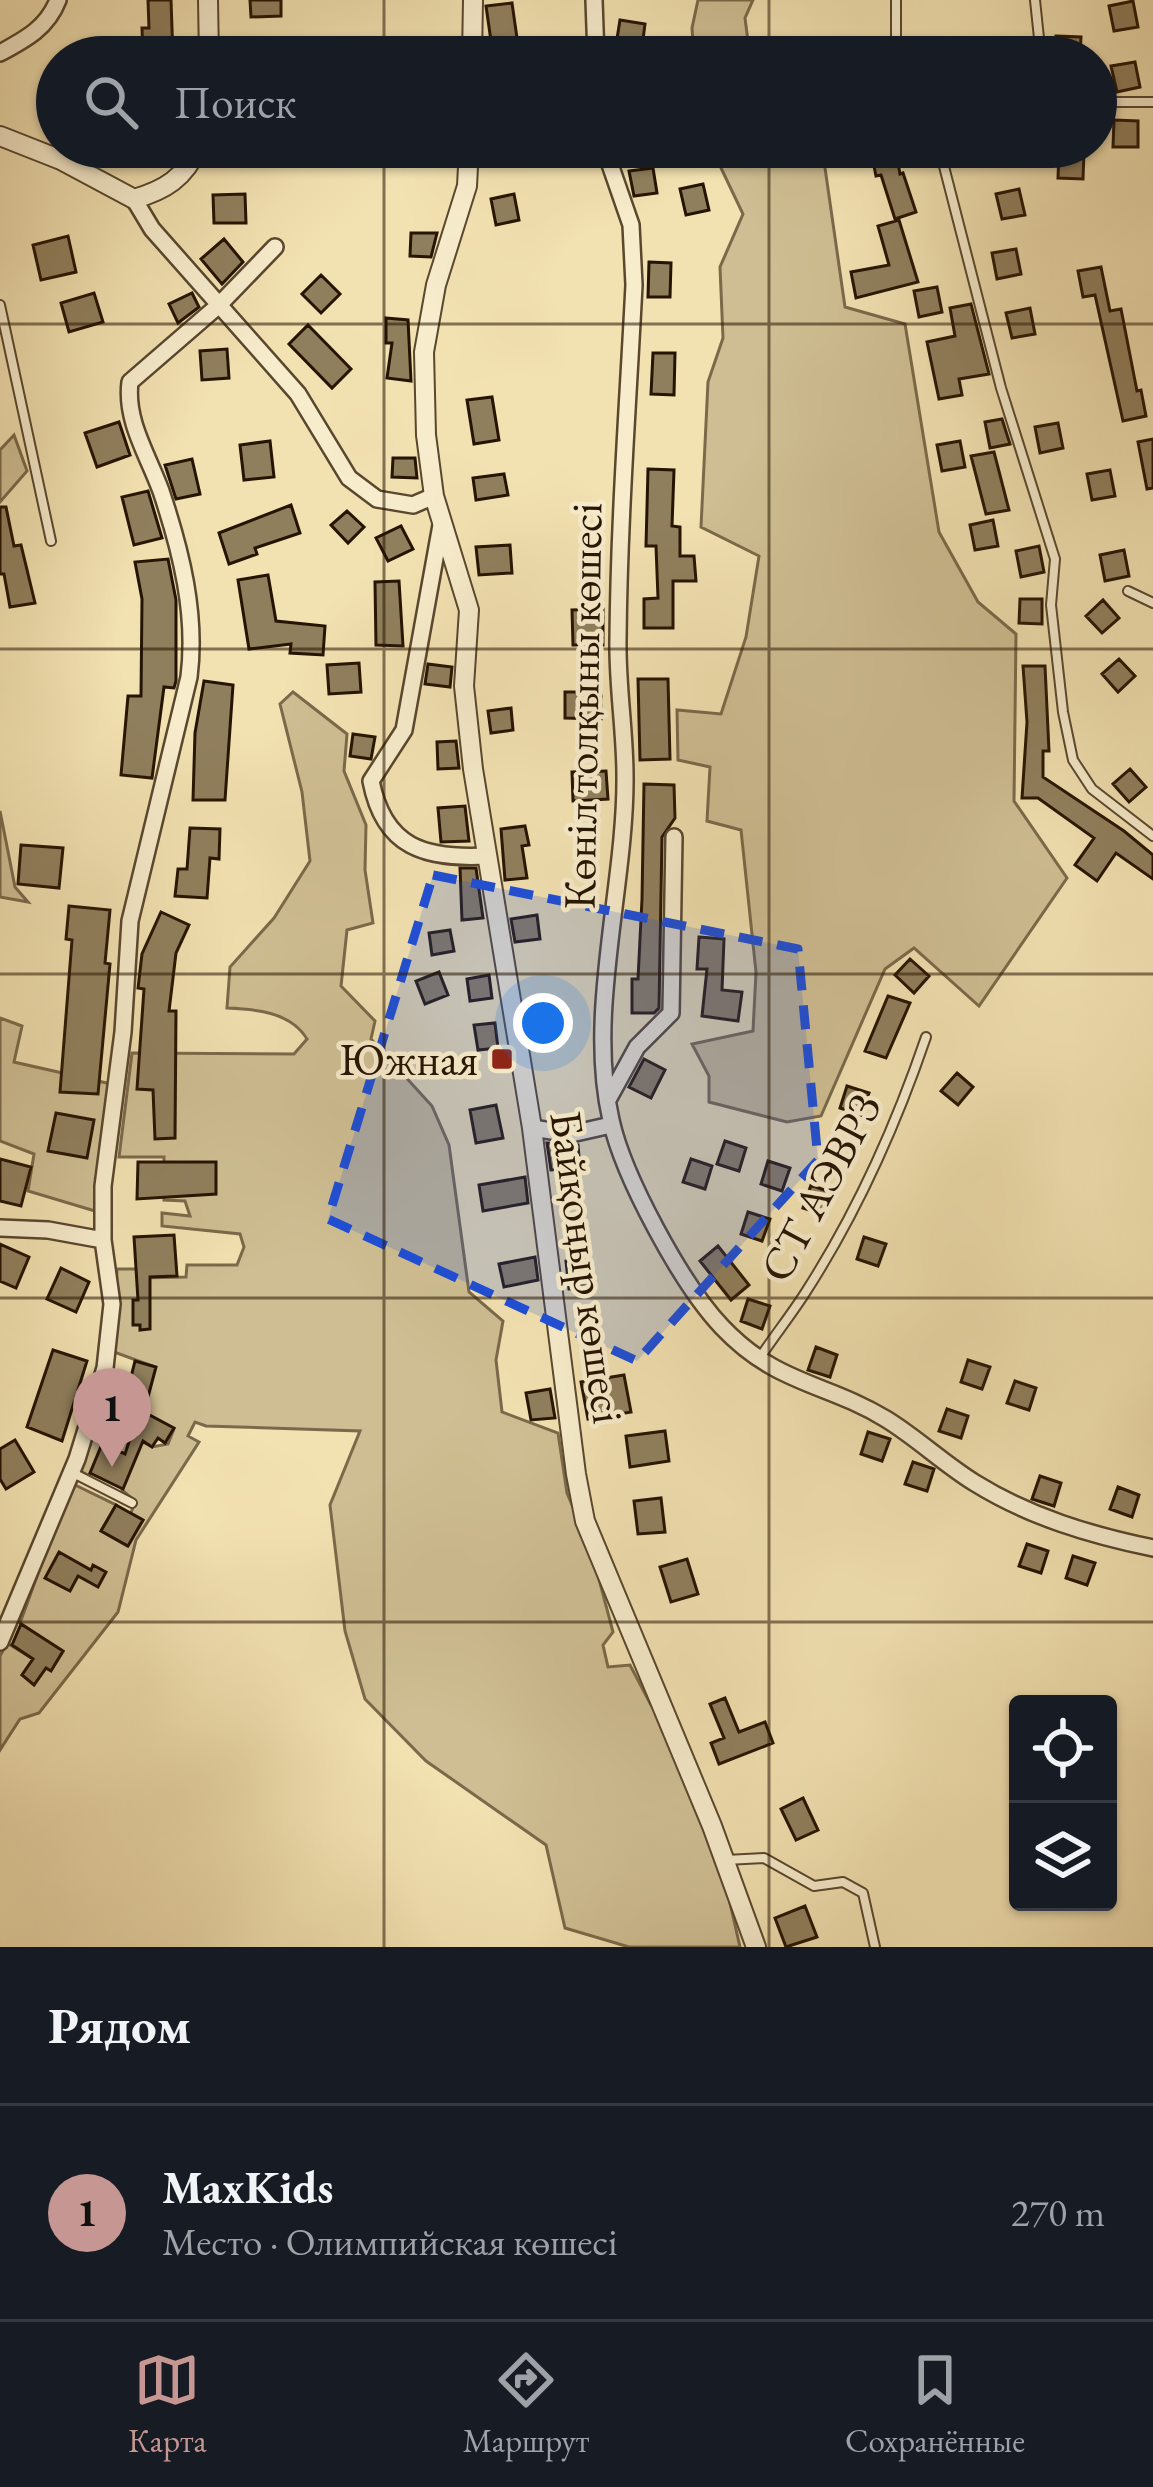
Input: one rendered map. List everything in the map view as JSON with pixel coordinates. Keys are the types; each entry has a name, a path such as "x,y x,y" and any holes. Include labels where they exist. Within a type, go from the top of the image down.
{"street":[{"path":"0,52 50,20 58,0"},
{"path":"208,0 209,36"},
{"path":"472,36 473,0"},
{"path":"594,0 595,36"},
{"path":"0,136 36,150"},
{"path":"76,168 134,199 152,229 298,394 349,478 377,499 413,505 434,496"},
{"path":"134,199 165,190 187,168"},
{"name":"Байқоңыр көшесі","path":"468,168 467,186 436,285 424,352 425,435 434,496 469,610 464,686 486,856 532,1127 585,1521 756,1947"},
{"name":"Көніл толқыны көшесі","path":"611,168 631,225 634,285 619,565 618,684 625,775 602,1055 611,1125 644,1202 685,1275 719,1325 758,1360 803,1384 863,1405 974,1482 1040,1517 1153,1548"},
{"path":"0,1642 71,1472 105,1368 112,1304 103,1240 103,1186 123,1032 130,921 189,677 194,638 179,549 134,426 128,400 130,382 275,247"},
{"path":"442,522 404,730 371,782 376,806 405,844 443,858 486,856"},
{"path":"607,1100 637,1046 671,1012 674,837"},
{"path":"532,1127 571,1134 611,1125"},
{"path":"0,1228 103,1240"}],"lane":[{"path":"896,0 896,36"},
{"path":"1035,0 1039,36"},
{"path":"1117,102 1153,101"},
{"path":"944,168 1000,388 1055,560 1051,605 1073,760 1091,789 1153,836"},
{"path":"0,305 51,541"},
{"path":"1128,591 1153,603"},
{"name":"СТ АЭВРЗ","path":"758,1360 843,1230 904,1100 926,1037"},
{"path":"71,1472 132,1503"},
{"path":"724,1860 764,1858 814,1886 844,1882 863,1893 875,1947"}],"highlighted area":[{"path":"433,875 798,949 818,1160 637,1361 328,1219"}],"shaded area":[{"path":"698,0 753,0 745,18 747,36 693,36"},
{"path":"721,168 825,168 845,307 905,324 939,532 978,602 1016,634 1014,801 1067,878 979,1006 914,948 885,969 821,1116 787,1122 709,1102 709,1076 692,1044 753,1031 756,972 741,830 707,821 710,767 678,760 677,710 721,714 746,637 759,556 701,527 708,382 723,338 720,267 743,214"},
{"path":"14,435 27,471 0,502 0,450"},
{"path":"293,692 347,734 344,771 366,825 365,870 373,923 347,930 341,986 375,1021 371,1039 432,1106 449,1145 469,1292 503,1321 496,1360 502,1412 558,1433 567,1493 591,1549 613,1632 603,1645 608,1667 630,1665 651,1705 671,1707 740,1947 629,1947 565,1928 546,1845 426,1761 365,1699 345,1631 330,1505 360,1431 195,1422 188,1436 199,1442 136,1540 118,1612 39,1713 20,1719 0,1750 0,1656 7,1643 33,1659 22,1675 34,1684 63,1652 20,1623 71,1483 116,1505 101,1531 127,1546 143,1520 131,1513 135,1501 122,1490 135,1458 103,1445 89,1476 79,1470 101,1406 116,1410 111,1425 152,1447 168,1444 174,1429 144,1412 155,1367 114,1352 117,1269 136,1269 138,1278 186,1277 187,1265 237,1265 244,1247 240,1234 162,1226 162,1213 190,1216 185,1201 164,1200 164,1157 119,1157 132,1053 294,1054 307,1039 282,1018 227,1008 230,967 274,918 310,861 302,792 280,704"},
{"path":"0,811 15,887 28,902 0,897"},
{"path":"0,1018 22,1026 14,1062 111,1084 95,1211 28,1191 34,1154 0,1141"}],"building":[{"path":"148,0 171,0 172,36 142,36 142,28 149,28"},
{"path":"250,0 281,0 281,16 251,17"},
{"path":"1133,1 1138,27 1114,31 1109,6"},
{"path":"512,3 517,36 490,36 486,6"},
{"path":"620,20 645,24 643,36 617,36"},
{"path":"1135,62 1140,87 1117,92 1117,65"},
{"path":"1117,120 1138,121 1138,147 1117,147"},
{"path":"653,168 657,193 634,196 629,171"},
{"path":"874,168 899,168 916,212 895,219 881,175 876,176"},
{"path":"1058,168 1083,168 1083,179 1058,178"},
{"path":"703,184 709,210 686,215 680,189"},
{"path":"1019,189 1025,215 1002,219 996,194"},
{"path":"245,194 246,223 214,223 213,195"},
{"path":"514,194 519,220 496,225 491,199"},
{"path":"899,220 918,282 856,298 851,272 889,265 878,226"},
{"path":"411,233 437,233 431,257 410,256"},
{"path":"68,236 76,272 41,280 33,245"},
{"path":"224,239 243,262 222,284 201,259"},
{"path":"1016,249 1021,274 997,279 992,253"},
{"path":"649,262 671,263 670,297 648,297"},
{"path":"1101,267 1110,311 1121,309 1146,416 1123,421 1095,295 1083,297 1078,271"},
{"path":"321,275 340,294 321,313 302,294"},
{"path":"937,287 942,312 919,317 914,291"},
{"path":"94,293 103,322 69,332 61,303"},
{"path":"192,293 199,307 178,323 169,304"},
{"path":"971,304 989,374 959,379 962,395 939,399 927,342 955,336 950,308"},
{"path":"1030,308 1035,334 1012,338 1006,313"},
{"path":"386,318 408,320 411,381 387,378 392,343 386,343"},
{"path":"308,325 351,369 332,388 289,344"},
{"path":"227,349 229,378 202,380 200,351"},
{"path":"653,353 675,353 674,395 651,394"},
{"path":"492,397 499,440 474,444 467,400"},
{"path":"1002,419 1010,444 990,448 985,422"},
{"path":"119,422 130,455 97,467 85,433"},
{"path":"1058,423 1063,448 1040,453 1035,427"},
{"path":"1153,439 1153,488 1147,489 1138,442"},
{"path":"270,441 274,477 244,480 240,445"},
{"path":"960,441 965,467 942,471 937,445"},
{"path":"994,452 1009,510 986,514 971,456"},
{"path":"393,458 415,458 417,478 392,477"},
{"path":"192,459 200,494 176,499 165,465"},
{"path":"648,469 674,470 672,526 680,527 680,556 694,556 696,581 673,581 673,628 644,628 644,599 658,598 656,546 646,546"},
{"path":"1110,470 1115,496 1092,500 1087,474"},
{"path":"504,474 508,495 476,500 473,478"},
{"path":"148,491 162,538 134,545 122,497"},
{"path":"291,505 300,533 255,548 257,554 229,564 219,533"},
{"path":"0,507 6,507 14,546 21,545 35,603 10,607 4,574 0,574"},
{"path":"347,511 364,527 348,543 331,525"},
{"path":"993,520 998,546 975,550 970,525"},
{"path":"401,526 413,549 388,561 376,538"},
{"path":"510,545 512,573 479,575 476,547"},
{"path":"1039,546 1044,572 1021,577 1016,551"},
{"path":"1124,550 1129,576 1105,581 1100,555"},
{"path":"168,559 176,600 176,681 174,688 164,687 152,778 121,775 128,696 141,696 142,599 135,562"},
{"path":"268,575 276,621 325,626 323,655 290,653 291,644 249,649 238,580"},
{"path":"399,581 403,646 376,645 375,582"},
{"path":"1020,599 1042,599 1042,624 1019,623"},
{"path":"1103,600 1119,618 1102,633 1086,616"},
{"path":"603,609 603,645 573,645 572,610"},
{"path":"1119,659 1135,676 1118,692 1102,674"},
{"path":"359,663 361,692 329,694 327,665"},
{"path":"428,664 452,667 450,687 425,684"},
{"path":"1023,666 1045,666 1049,751 1043,751 1043,777 1153,855 1153,879 1116,853 1097,881 1075,865 1094,838 1038,798 1022,798 1027,722"},
{"path":"638,679 668,679 670,759 640,760"},
{"path":"204,681 233,685 225,800 193,800 195,733"},
{"path":"565,692 601,692 601,719 565,718"},
{"path":"511,708 513,730 491,733 488,711"},
{"path":"353,734 375,737 371,759 350,756"},
{"path":"456,741 459,768 438,769 437,742"},
{"path":"1130,769 1146,787 1129,802 1113,784"},
{"path":"606,771 608,799 573,801 572,772"},
{"path":"644,784 674,785 675,818 662,837 659,1008 654,1013 632,1013 632,979 638,979"},
{"path":"465,806 469,841 441,842 438,808"},
{"path":"525,826 529,845 522,846 527,878 505,880 501,829"},
{"path":"190,828 220,829 219,859 210,858 207,898 175,896 178,869 187,869"},
{"path":"21,845 63,848 59,888 18,884"},
{"path":"460,868 476,868 483,918 462,920"},
{"path":"69,906 110,910 98,1094 60,1092 72,940 66,939"},
{"path":"161,912 189,925 176,953 169,1011 176,1011 175,1138 155,1139 153,1090 137,1089 144,989 138,988 142,954"},
{"path":"537,915 540,939 515,942 511,919"},
{"path":"450,930 454,951 432,955 429,933"},
{"path":"699,937 724,939 722,990 742,992 738,1021 702,1016 707,969 697,969"},
{"path":"910,959 929,976 914,993 895,975"},
{"path":"439,972 448,995 425,1004 416,981"},
{"path":"489,975 492,998 470,1001 467,979"},
{"path":"888,996 910,1003 886,1058 865,1051"},
{"path":"551,1015 557,1037 536,1042 529,1020"},
{"path":"495,1023 498,1048 478,1050 474,1025"},
{"path":"644,1059 665,1070 651,1098 629,1087"},
{"path":"957,1073 973,1087 958,1105 941,1091"},
{"path":"847,1086 869,1093 861,1115 840,1108"},
{"path":"496,1105 503,1138 476,1143 470,1110"},
{"path":"56,1113 94,1120 87,1158 48,1151"},
{"path":"725,1141 746,1148 739,1171 717,1164"},
{"path":"547,1143 578,1145 580,1168 551,1170"},
{"path":"0,1159 31,1167 21,1206 0,1201"},
{"path":"691,1159 712,1166 705,1189 683,1182"},
{"path":"768,1161 790,1168 782,1191 761,1184"},
{"path":"138,1162 216,1162 216,1194 137,1199"},
{"path":"525,1177 528,1203 483,1211 479,1185"},
{"path":"811,1185 832,1193 825,1215 803,1208"},
{"path":"748,1212 770,1219 762,1241 741,1234"},
{"path":"174,1235 177,1276 150,1277 150,1329 140,1330 140,1325 133,1325 133,1300 138,1300 134,1237"},
{"path":"864,1237 886,1244 878,1266 857,1259"},
{"path":"0,1244 29,1257 16,1288 0,1281"},
{"path":"718,1246 749,1285 731,1300 700,1261"},
{"path":"535,1257 538,1280 504,1287 499,1264"},
{"path":"587,1259 590,1288 569,1289 566,1261"},
{"path":"61,1268 89,1282 76,1312 47,1299"},
{"path":"748,1299 770,1306 762,1329 741,1321"},
{"path":"816,1347 837,1355 830,1377 808,1370"},
{"path":"53,1350 87,1361 62,1441 27,1427"},
{"path":"968,1360 990,1367 982,1389 961,1382"},
{"path":"135,1361 156,1367 144,1412 174,1428 165,1443 158,1438 152,1447 143,1441 123,1489 90,1473 102,1444 125,1454 133,1429 114,1421 122,1399 115,1397 119,1378 130,1381"},
{"path":"624,1375 631,1412 588,1419 581,1382"},
{"path":"1015,1381 1036,1388 1029,1410 1007,1403"},
{"path":"550,1389 555,1418 531,1420 526,1393"},
{"path":"947,1409 968,1416 961,1438 939,1431"},
{"path":"665,1431 669,1461 630,1467 626,1436"},
{"path":"868,1432 890,1439 882,1461 861,1454"},
{"path":"15,1440 34,1472 6,1489 0,1479 0,1449"},
{"path":"913,1462 934,1469 927,1491 905,1484"},
{"path":"1040,1476 1061,1483 1054,1506 1032,1499"},
{"path":"1118,1487 1139,1495 1132,1517 1110,1509"},
{"path":"661,1498 665,1532 638,1534 634,1501"},
{"path":"116,1505 143,1520 128,1546 101,1531"},
{"path":"1027,1544 1048,1551 1041,1573 1019,1566"},
{"path":"59,1552 91,1570 93,1565 106,1572 98,1587 78,1576 70,1591 45,1578"},
{"path":"1073,1556 1095,1563 1087,1585 1066,1578"},
{"path":"687,1559 698,1594 671,1602 660,1567"},
{"path":"21,1624 63,1651 51,1671 46,1668 34,1685 22,1675 33,1659 12,1645"},
{"path":"725,1698 739,1732 765,1722 773,1743 719,1764 711,1743 724,1738 710,1704"},
{"path":"803,1798 818,1830 796,1840 781,1809"},
{"path":"805,1906 817,1937 786,1947 775,1918"}],"place":[{"name":"Южная","path":"502,1059"},
{"name":"MaxKids","path":"112,1467"}]}
